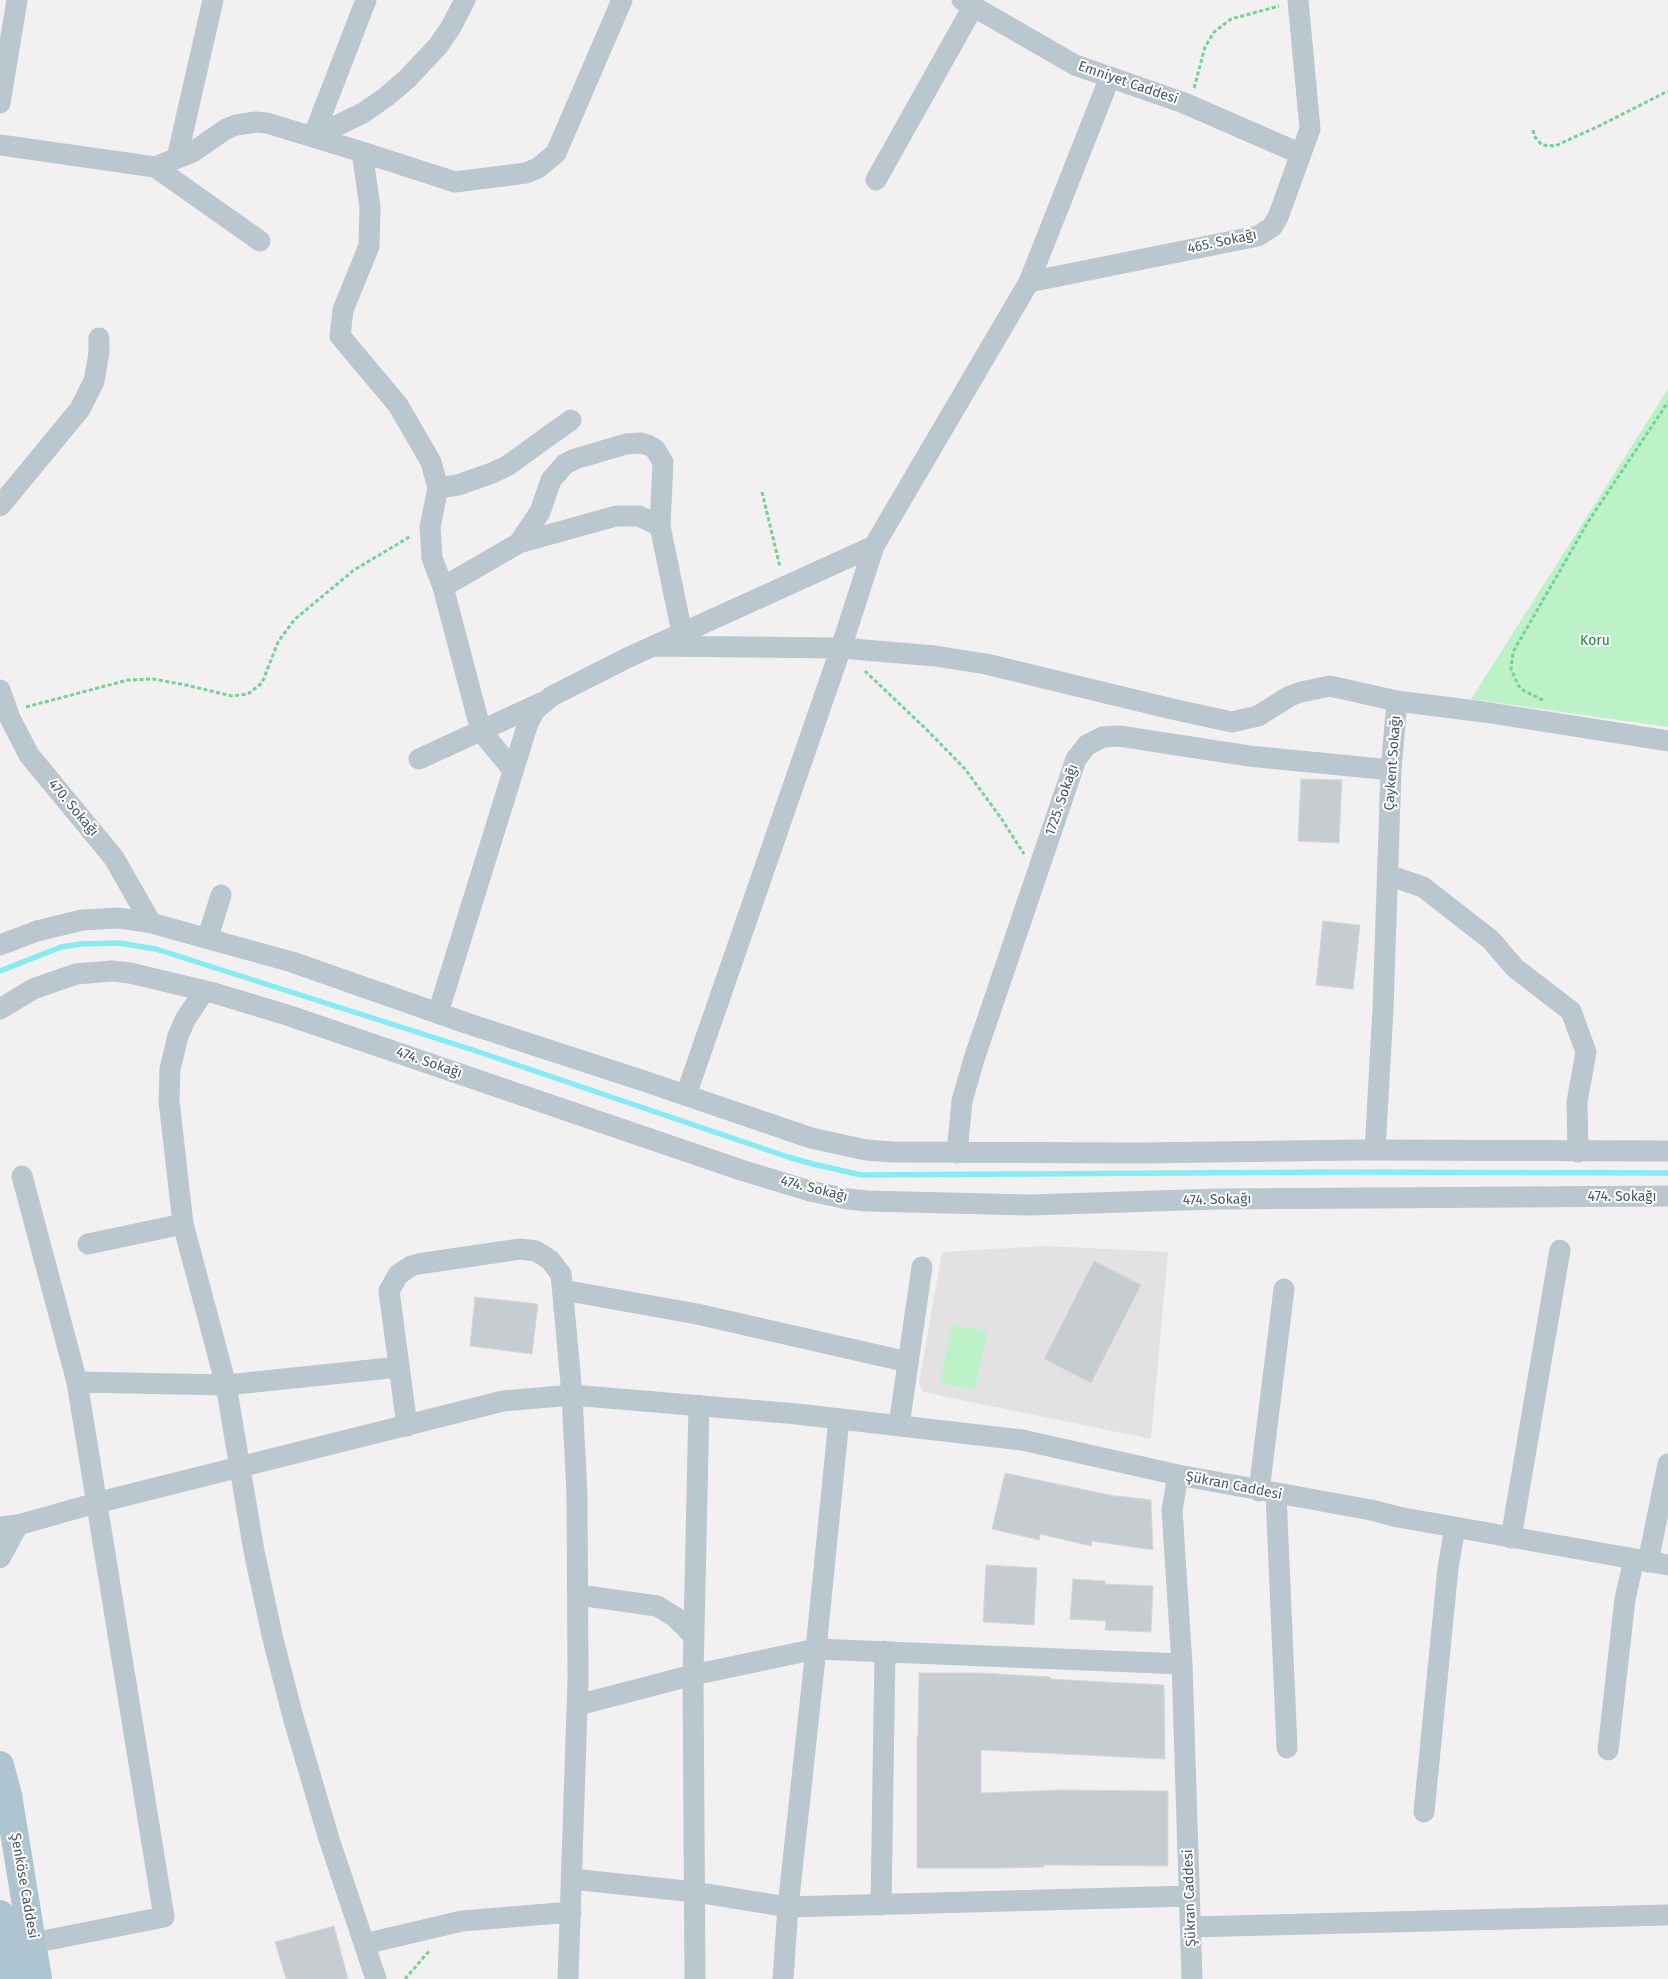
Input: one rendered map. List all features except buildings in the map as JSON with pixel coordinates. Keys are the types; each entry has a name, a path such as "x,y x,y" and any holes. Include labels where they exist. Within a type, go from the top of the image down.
{"main road":[{"name":"Şenköse Caddesi","path":"0,1765 8,1796 38,1979"},
{"name":"Şenköse Caddesi","path":"0,1914 11,1979"}],"street":[{"path":"177,158 214,0"},
{"path":"313,137 366,0"},
{"path":"313,137 363,113 407,79 438,46 451,27 465,0"},
{"path":"155,167 193,152 226,129 246,123 266,123 455,182 514,175 538,168 556,153 622,0"},
{"name":"465. Sokağı","path":"1029,282 1258,236 1272,227 1278,217 1310,129 1298,1"},
{"path":"876,180 967,3"},
{"name":"Emniyet Caddesi","path":"967,3 1075,65 1190,105 1300,154"},
{"path":"0,103 11,7"},
{"path":"686,1095 841,648 874,546 1029,282 1110,77"},
{"path":"0,145 155,167 260,240"},
{"path":"362,152 370,207 369,246 344,310 340,336 398,405 431,462 438,488 430,527 432,558 443,587 481,731 514,770"},
{"path":"0,506 80,409 94,381 98,360 99,338"},
{"path":"438,488 458,485 507,466 572,420"},
{"path":"519,543 540,512 551,480 565,464 575,458 634,442 648,445 655,449 664,462 660,526 682,633"},
{"path":"443,587 519,543 621,515 639,516 660,526"},
{"path":"419,759 542,702 653,646 874,546"},
{"path":"653,646 841,648 888,651 986,664 1172,710 1232,722 1258,716 1290,696 1330,686 1397,701"},
{"name":"470. Sokağı","path":"0,690 7,712 29,755 114,858 151,922"},
{"name":"Çaykent Sokağı","path":"1375,1150 1383,1009 1391,770 1397,701 1521,717 1668,741"},
{"path":"438,1013 530,716 542,702"},
{"name":"1725. Sokağı","path":"957,1153 958,1127 967,1080 1076,759 1087,745 1103,737 1119,736 1249,756 1391,770"},
{"path":"1388,874 1423,887 1491,940 1515,968 1570,1011 1586,1052 1577,1102 1578,1152"},
{"path":"208,937 221,895"},
{"path":"0,945 37,931 82,920 119,918 151,922 292,962 796,1133 840,1145 893,1152 1668,1151"},
{"name":"474. Sokağı","path":"0,1009 33,989 76,974 95,971 130,973 204,991 359,1038 742,1170 810,1191 848,1199 1029,1205 1217,1199 1668,1196"},
{"path":"204,991 185,1020 178,1036 170,1069 169,1101 183,1224 226,1385 254,1551 272,1635 293,1717 329,1839 376,1979"},
{"path":"22,1176 77,1382 164,1917 33,1944"},
{"path":"88,1244 183,1224"},
{"path":"407,1426 389,1291 398,1275 411,1266 520,1249 528,1249 543,1254 556,1266 561,1274 572,1395 578,1595 578,1705 568,1979"},
{"path":"1512,1538 1560,1250"},
{"path":"899,1426 922,1267"},
{"path":"1284,1289 1268,1492 1287,1748"},
{"path":"563,1290 706,1316 908,1362"},
{"path":"77,1382 226,1385 399,1367"},
{"path":"0,1558 9,1526 503,1401 572,1395 839,1419 1022,1440 1178,1475"},
{"path":"695,1979 693,1675 699,1406"},
{"path":"784,1979 788,1907 839,1419"},
{"path":"1608,1750 1625,1599 1650,1562 1668,1464"},
{"name":"Şükran Caddesi","path":"1192,1979 1182,1664 1172,1510 1178,1475 1650,1562"},
{"path":"1424,1812 1448,1568 1456,1527"},
{"path":"578,1595 657,1606 676,1617 694,1636"},
{"path":"578,1705 693,1675 816,1649 1182,1664"},
{"path":"881,1904 885,1651"},
{"path":"572,1879 695,1892 788,1907 1189,1896"},
{"path":"364,1944 462,1921 571,1912"},
{"path":"1190,1927 1668,1915"}],"path":[{"path":"1190,105 1204,47 1214,32 1231,19 1298,1"},
{"path":"1533,130 1537,141 1542,145 1555,146 1601,125 1668,90"},
{"path":"1547,701 1532,696 1518,685 1510,669 1513,652 1588,522 1668,402"},
{"path":"762,492 785,586"},
{"path":"7,712 128,680 153,679 232,696 248,694 262,683 278,642 295,619 354,570 430,527"},
{"path":"841,648 965,769 1001,818 1036,877"}],"shaded area":[{"path":"1046,1246 1168,1252 1151,1439 923,1392 919,1383 942,1252"}],"green space":[{"name":"Koru","path":"1668,388 1668,727 1471,699 1659,403"},
{"path":"952,1324 987,1332 975,1390 940,1383"}],"waterway":[{"path":"0,971 61,947 81,944 119,943 156,949 473,1050 788,1157 861,1175 1338,1172 1668,1173"}]}
